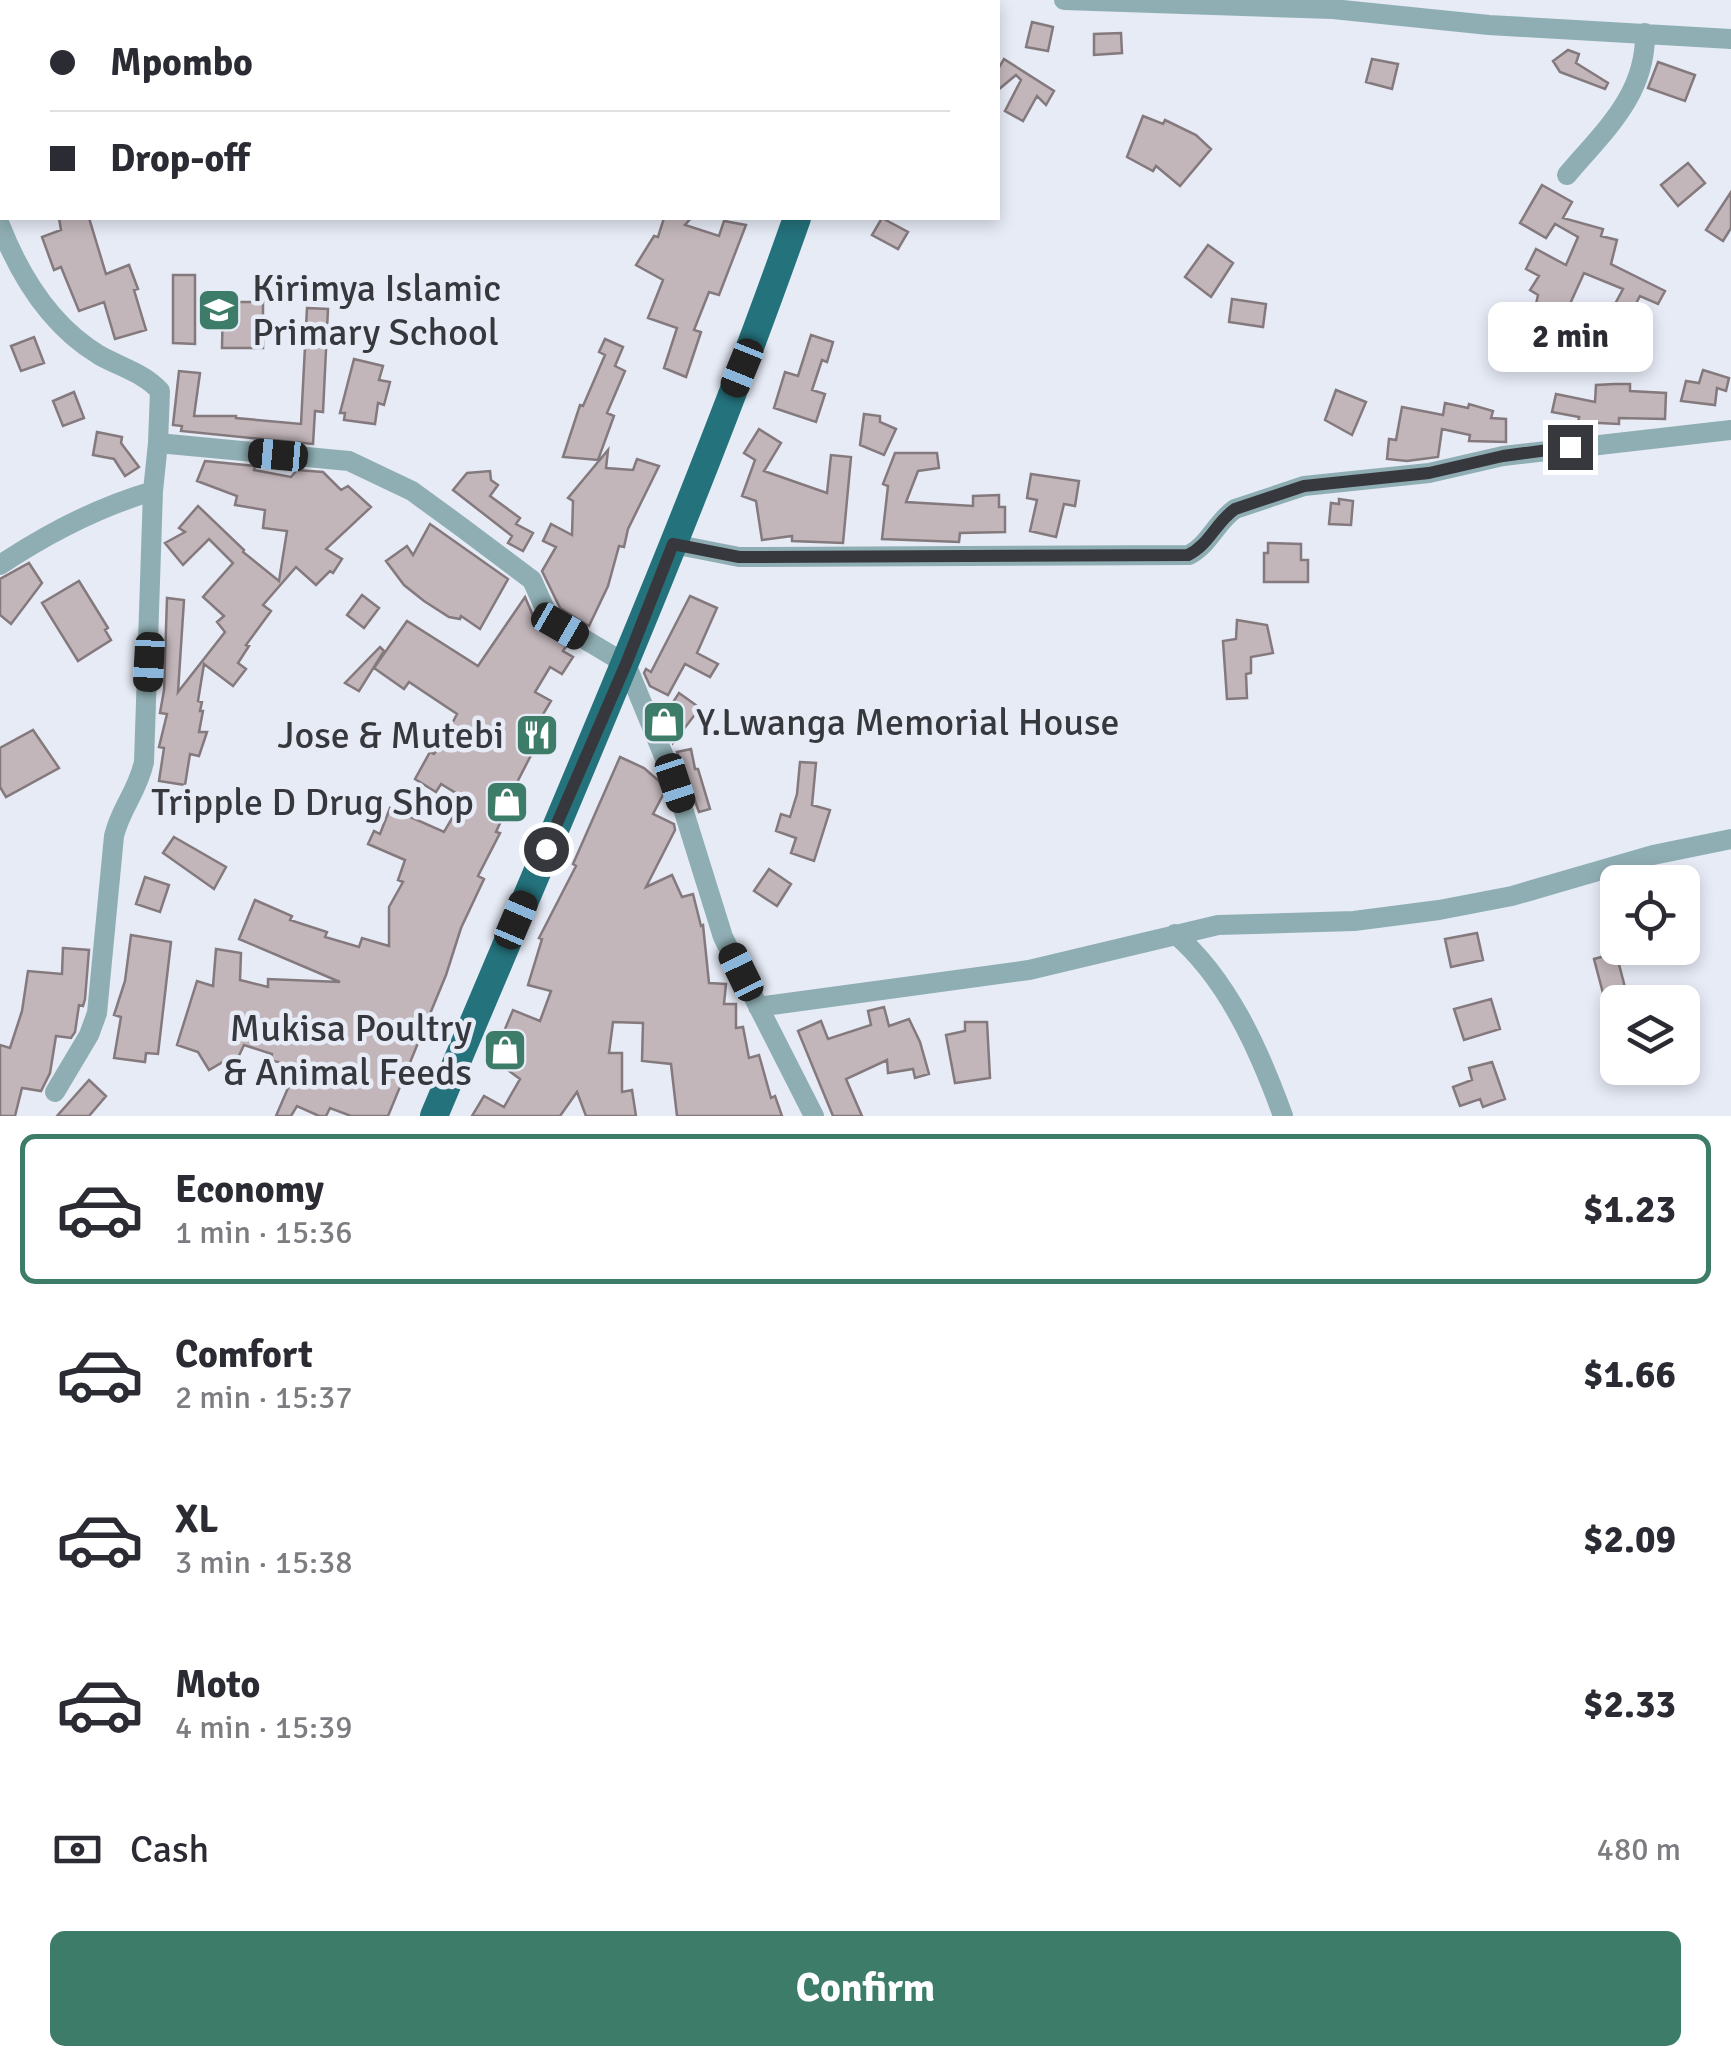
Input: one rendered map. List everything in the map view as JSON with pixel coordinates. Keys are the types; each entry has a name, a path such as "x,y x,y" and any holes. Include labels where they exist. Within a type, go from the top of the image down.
{"highway":[{"path":"434,1116 626,664 796,220"}],"street":[{"path":"1064,0 1333,9 1380,7 1488,25 1731,38"},
{"path":"1568,175 1634,92 1645,59 1645,33"},
{"path":"0,226 37,296 64,326 99,354 131,370 160,392 144,762 135,795 122,809 114,836 97,1012 89,1035 55,1092"},
{"path":"673,544 739,557 1188,555 1199,550 1235,509 1304,486 1429,473 1503,456 1604,442 1731,430"},
{"path":"158,444 349,460 364,466 412,491 532,580 549,618 626,664 675,783 723,937 814,1116"},
{"path":"0,565 92,513 154,491"},
{"path":"758,1007 1029,970 1218,926 1354,920 1439,910 1512,896 1638,859 1731,838"},
{"path":"1176,934 1199,958 1250,1032 1283,1116"}],"building":[{"path":"1032,22 1053,27 1048,51 1026,47"},
{"path":"1121,33 1122,53 1094,55 1094,34"},
{"path":"1568,50 1579,54 1576,63 1608,83 1605,89 1560,72 1553,61"},
{"path":"1004,59 1054,91 1046,105 1037,96 1023,121 1005,111 1021,80 1016,75 1000,88 1000,66"},
{"path":"1372,59 1398,64 1392,89 1366,82"},
{"path":"1658,62 1695,75 1685,101 1648,88"},
{"path":"1143,116 1163,124 1165,120 1196,135 1211,149 1180,186 1156,166 1153,171 1127,157"},
{"path":"1688,163 1705,183 1678,206 1661,185"},
{"path":"1542,185 1572,202 1563,218 1603,229 1601,236 1617,240 1611,264 1665,291 1658,304 1640,296 1622,329 1606,321 1623,289 1584,273 1564,317 1536,304 1538,295 1530,290 1539,276 1526,269 1536,249 1566,265 1578,237 1555,224 1546,238 1520,223"},
{"path":"1731,192 1731,228 1723,241 1706,230"},
{"path":"59,220 90,220 106,274 129,265 146,330 115,339 104,302 79,311 61,267 54,270 42,237 61,230"},
{"path":"663,220 689,220 685,225 719,236 724,221 746,225 719,295 709,292 694,330 701,332 686,377 664,368 677,328 648,318 663,280 636,265 654,236 658,237"},
{"path":"881,220 908,232 898,249 872,235"},
{"path":"1208,245 1233,263 1211,297 1185,277"},
{"path":"173,275 195,275 195,344 173,343"},
{"path":"1232,299 1266,304 1263,327 1229,322"},
{"path":"223,302 263,302 263,348 222,348"},
{"path":"307,308 328,309 323,412 315,411 313,444 181,431 182,426 173,425 179,371 200,373 194,416 236,416 301,424"},
{"path":"811,335 833,342 812,390 825,394 816,422 774,408 785,372 798,376"},
{"path":"34,337 44,363 21,371 11,346"},
{"path":"605,339 623,347 615,366 625,371 607,413 614,416 598,460 563,457 580,405 583,406 605,355 599,352"},
{"path":"354,359 383,366 379,380 390,382 384,405 378,403 375,424 344,420 345,413 340,413"},
{"path":"1703,370 1729,378 1726,391 1717,388 1715,405 1681,401 1686,381 1699,383"},
{"path":"1630,384 1630,391 1666,393 1665,419 1619,418 1619,424 1578,422 1579,417 1552,412 1556,394 1595,402 1596,385"},
{"path":"1336,390 1366,402 1352,435 1325,420"},
{"path":"74,392 84,418 63,426 53,401"},
{"path":"1445,403 1468,408 1469,404 1493,411 1491,418 1506,419 1506,442 1469,441 1470,435 1442,429 1438,457 1387,459 1389,439 1396,440 1402,407 1443,415"},
{"path":"864,414 880,416 880,422 896,429 884,455 860,445"},
{"path":"759,429 781,443 764,471 827,493 831,455 851,457 843,543 792,541 792,536 762,540 756,501 742,496 755,460 744,453"},
{"path":"97,432 122,437 121,443 139,467 125,476 114,459 93,455"},
{"path":"608,450 606,468 633,470 637,459 659,466 628,529 624,547 619,546 608,586 589,626 560,608 542,571 556,547 543,541 551,524 572,535 573,501 568,498"},
{"path":"895,453 937,453 939,468 918,471 906,502 973,506 973,496 999,495 999,507 1005,507 1005,532 960,533 959,542 882,539 888,486 883,484"},
{"path":"205,461 255,466 254,470 291,477 297,470 323,472 341,490 348,486 371,507 326,549 342,559 333,573 330,571 316,585 296,567 263,605 271,611 246,645 249,646 238,663 246,669 233,686 204,664 198,701 202,702 203,711 199,732 207,732 199,756 190,754 185,785 159,781 164,748 159,747 167,714 160,713 167,598 184,600 178,692 225,632 217,622 224,616 203,597 233,563 209,539 183,565 165,543 185,532 179,528 198,506 243,552 279,581 287,531 263,528 265,510 235,505 237,496 197,481"},
{"path":"490,471 491,480 498,485 490,496 520,518 516,524 533,533 523,551 508,543 512,536 453,490 467,473"},
{"path":"1031,474 1079,481 1075,506 1064,504 1056,537 1030,531 1037,500 1027,498"},
{"path":"1339,499 1353,501 1351,525 1329,524 1331,503 1339,504"},
{"path":"430,524 508,579 480,629 461,616 449,617 424,601 404,585 386,561 407,546 413,555"},
{"path":"1268,543 1301,544 1301,560 1308,560 1308,582 1264,582"},
{"path":"29,563 42,583 11,624 0,615 0,579"},
{"path":"79,581 108,628 105,630 111,640 78,661 42,603"},
{"path":"362,595 379,608 364,628 347,615"},
{"path":"690,596 717,608 697,653 718,664 710,677 685,664 668,695 650,686 644,673 646,669 651,672"},
{"path":"525,597 537,625 567,645 563,651 573,657 562,674 550,667 535,692 551,701 536,726 544,730 510,796 496,832 500,833 478,876 484,879 388,1116 351,1116 330,1108 326,1116 319,1116 297,1106 291,1116 276,1116 297,1067 270,1060 272,1054 244,1045 236,1062 228,1059 209,1070 198,1052 177,1045 197,981 213,986 216,949 241,953 240,980 268,987 268,979 340,982 239,939 255,900 292,916 290,920 327,932 325,937 359,947 362,938 389,946 389,907 403,882 398,880 405,860 368,844 374,831 380,834 390,808 444,832 464,798 441,784 436,792 415,779 457,714 409,682 404,689 374,668 407,621 478,666"},
{"path":"1237,620 1267,625 1273,653 1251,657 1251,673 1246,674 1247,698 1227,699 1223,641 1236,639"},
{"path":"380,647 384,651 359,691 345,683"},
{"path":"679,693 700,708 673,743 666,713"},
{"path":"33,730 59,768 6,797 0,787 0,748"},
{"path":"691,749 710,809 699,812 677,752"},
{"path":"620,757 644,768 659,781 664,793 653,814 674,824 675,830 646,887 672,875 682,897 693,894 703,925 709,983 726,984 724,1004 736,1004 736,1028 743,1027 749,1058 759,1055 771,1098 775,1096 782,1116 677,1116 671,1064 642,1061 643,1023 613,1022 609,1053 622,1053 622,1092 632,1090 636,1116 586,1116 577,1092 560,1116 472,1116 484,1096 504,1107 520,1079 493,1059 505,1043 500,1041 513,1010 540,1021 551,991 528,985 542,939 539,938 576,866 573,864"},
{"path":"800,762 816,763 812,805 830,810 814,861 791,853 796,838 776,831 781,814 790,817"},
{"path":"174,837 226,867 214,889 163,853"},
{"path":"769,869 791,884 777,906 754,891"},
{"path":"145,877 169,885 160,912 136,904"},
{"path":"1477,933 1483,960 1451,967 1445,939"},
{"path":"131,935 171,942 158,1054 146,1053 145,1062 114,1058 121,1017 114,1015 125,981"},
{"path":"63,948 89,950 85,999 83,1006 79,1005 75,1032 71,1038 56,1036 50,1073 41,1091 22,1088 15,1116 0,1116 0,1045 10,1048 22,1011 28,971 62,974"},
{"path":"1600,957 1600,965 1619,965 1624,985 1601,985 1594,959"},
{"path":"1491,999 1500,1029 1464,1040 1454,1009"},
{"path":"884,1007 889,1026 909,1019 929,1074 915,1078 913,1069 888,1073 887,1060 846,1079 862,1116 833,1116 798,1031 821,1021 828,1039 871,1025 868,1011"},
{"path":"965,1022 987,1022 990,1078 955,1083 946,1035 965,1031"},
{"path":"1492,1062 1505,1099 1483,1107 1480,1099 1460,1106 1453,1087 1472,1080 1469,1068"},
{"path":"89,1080 106,1096 89,1116 57,1116"}],"place":[{"name":"Kirimya Islamic Primary School","path":"219,310"},
{"name":"Y.Lwanga Memorial House","path":"664,722"},
{"name":"Jose & Mutebi","path":"537,735"},
{"name":"Tripple D Drug Shop","path":"507,802"},
{"name":"Mukisa Poultry & Animal Feeds","path":"505,1050"}],"route":[{"path":"546,849 673,544 739,557 1188,555 1199,550 1235,509 1304,486 1429,473 1503,456 1570,447"}]}
